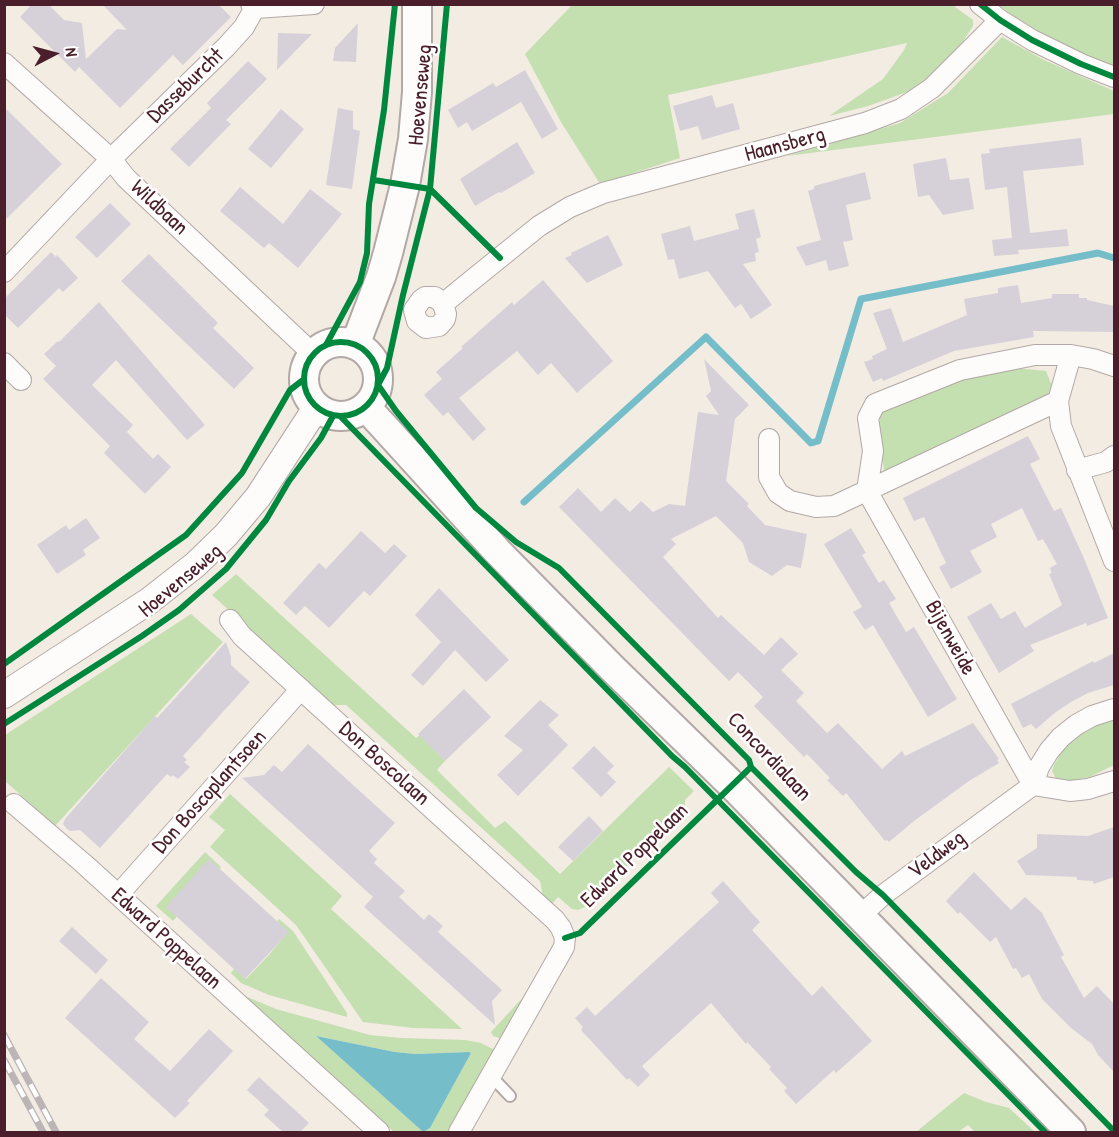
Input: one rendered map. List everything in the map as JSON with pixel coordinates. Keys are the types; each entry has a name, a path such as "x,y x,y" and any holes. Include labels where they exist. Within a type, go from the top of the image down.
{"main road":[{"name":"Hoevenseweg","path":"355,345 381,277 405,185 413,139 417,92 417,4"},
{"path":"333,343 355,345 369,356 378,373 378,385 374,397 366,407 354,415 333,416 316,408 306,395 303,380 306,366 313,354 333,343"},
{"name":"Concordialaan","path":"366,407 496,551 733,786 1071,1132"}],"street":[{"name":"Dasseburcht","path":"4,272 111,159 227,46 244,27 255,6 314,4"},
{"path":"980,4 1032,40 1114,77"},
{"name":"Haansberg","path":"443,304 538,226 570,207 603,193 865,123 901,109 932,88 1000,20"},
{"name":"Wildbaan","path":"4,63 111,159 126,178 313,354"},
{"path":"867,491 873,451 868,418 875,404 960,370 1035,355 1071,355 1114,366"},
{"path":"1071,355 1058,401 1061,426 1114,561"},
{"path":"4,363 21,380"},
{"path":"769,439 770,477 778,494 790,501 816,507 834,506 1058,401"},
{"name":"Hoevenseweg","path":"4,695 116,624 195,565 258,497 316,408"},
{"path":"1077,470 1106,462 1114,456"},
{"name":"Bijenweide","path":"867,491 1033,785"},
{"name":"Don Boscolaan","path":"230,620 242,636 555,920 561,928 565,938 564,946 491,1076"},
{"name":"Don Boscoplantsoen","path":"118,895 302,689"},
{"path":"1114,709 1092,716 1061,737 1039,767 1033,785 1070,791 1088,789 1114,781"},
{"name":"Veldweg","path":"859,917 883,895 1033,785"},
{"name":"Edward Poppelaan","path":"14,804 57,839 380,1132"},
{"path":"481,1132 464,1125 491,1076"}],"lane":[{"path":"491,1076 510,1096"}],"green space":[{"path":"951,4 973,20 973,26 955,54 918,88 868,106 829,116 883,79 907,43 668,95 680,158 600,184 561,122 525,54 572,5"},
{"path":"999,5 1114,5 1114,69 1070,50"},
{"path":"1002,37 1044,60 1114,91 1114,114 787,156 900,123 948,93"},
{"path":"997,366 1046,371 1052,386 1049,397 885,477 878,430 882,405"},
{"path":"236,574 416,738 420,735 445,761 437,770 495,828 505,821 560,874 669,767 694,791 685,800 685,809 585,907 578,910 572,909 558,897 552,904 543,896 540,881 346,705 333,705 212,595"},
{"path":"191,614 223,642 55,826 5,781 5,735"},
{"path":"1114,716 1114,765 1090,777 1063,782 1056,779 1052,771 1065,746 1087,728"},
{"path":"230,794 342,896 331,909 462,1029 413,1028 363,1022 296,925 210,847 225,830 209,817"},
{"path":"205,852 221,867 173,921 156,906"},
{"path":"279,919 293,931 347,1013 347,1017 269,995 241,983 231,973 234,969 246,979 268,956 288,932 277,921"},
{"path":"527,993 502,1039 493,1036 491,1032"},
{"path":"245,996 276,1009 370,1035 465,1040 481,1043 495,1050 448,1132 394,1132","holes":["316,1036 395,1052 471,1053 430,1128 425,1131 422,1131"]},
{"path":"964,1093 1009,1108 1035,1132 975,1132 968,1125 958,1132 916,1132"}],"water":[{"path":"316,1036 395,1052 471,1053 430,1128 422,1131"}],"building":[{"path":"32,4 48,4 64,20 82,23 86,59 117,29 127,30 102,4 218,4 231,17 183,65 173,55 120,108 79,67 75,72 20,17"},
{"path":"358,23 356,62 333,61 335,48"},
{"path":"278,33 312,34 277,70"},
{"path":"248,61 267,79 226,120 231,124 189,167 170,149 211,108 207,103"},
{"path":"525,70 558,129 542,139 521,102 472,131 467,122 458,128 448,110 493,83 496,87"},
{"path":"712,95 716,108 733,103 740,129 702,140 698,126 680,131 673,106"},
{"path":"4,107 62,164 4,221"},
{"path":"338,108 353,111 353,129 360,131 352,189 326,185"},
{"path":"281,109 304,129 271,168 248,149"},
{"path":"1081,138 1084,165 1023,171 1030,233 1067,229 1069,246 1018,250 1019,254 994,256 992,240 1012,238 1007,187 985,190 981,154 990,153 989,149"},
{"path":"517,142 535,173 475,206 460,179"},
{"path":"946,158 950,180 969,178 974,209 943,215 929,195 918,197 913,164"},
{"path":"865,172 871,199 846,205 853,240 843,242 849,266 829,271 826,260 806,266 796,247 821,240 808,191 814,189 814,186"},
{"path":"240,187 283,224 310,189 342,214 298,268 269,243 264,248 220,211"},
{"path":"110,203 131,224 97,258 75,237"},
{"path":"754,209 761,237 756,239 759,252 755,253 756,261 743,264 772,305 751,319 741,304 735,308 708,271 679,279 674,259 668,260 661,234 690,226 694,241 739,229 735,214"},
{"path":"608,235 623,265 587,283 565,258"},
{"path":"51,252 56,257 57,255 78,278 63,292 59,288 18,328 4,314 4,299"},
{"path":"149,254 218,323 213,328 254,368 234,389 121,281"},
{"path":"543,280 613,361 577,393 551,363 538,375 517,351 459,398 486,429 473,441 448,412 443,416 424,395 442,379 436,372 463,348 461,347 512,302 514,305"},
{"path":"1018,285 1021,303 1052,298 1052,294 1079,294 1079,298 1114,306 1114,332 1033,331 1034,337 954,351 883,381 882,378 873,382 864,362 873,359 872,356 887,349 873,313 891,308 903,342 967,315 964,299 998,293 998,288"},
{"path":"99,302 205,425 187,440 116,360 92,385 133,425 127,432 153,459 158,454 171,467 145,494 104,453 110,446 43,379 56,366 44,354"},
{"path":"704,359 749,405 735,419 726,481 749,504 747,506 765,525 807,534 801,568 787,565 772,576 749,562 743,543 716,516 671,539 676,544 663,557 718,618 721,615 764,655 781,637 798,654 781,670 804,693 796,701 827,733 838,723 882,769 902,751 905,756 973,723 999,759 997,760 999,763 969,781 889,842 885,841 846,793 843,796 827,780 830,778 807,754 804,757 754,706 763,697 738,672 729,681 559,507 578,488 601,512 615,498 630,512 641,501 653,512 669,504 685,506 698,412 719,415 706,396 711,391"},
{"path":"1028,436 1040,459 1030,464 1054,511 1061,508 1108,618 1087,626 1086,623 1030,645 1034,651 999,673 967,617 991,603 1001,619 1015,611 1025,628 1062,605 1049,574 1052,573 1050,568 1057,564 1043,539 1038,541 1022,508 991,524 997,537 970,551 982,572 951,589 939,567 946,563 924,517 914,521 903,498"},
{"path":"86,518 100,538 83,550 86,555 57,574 37,545 66,525 69,530"},
{"path":"851,528 866,553 862,555 879,583 884,580 896,599 889,603 906,632 914,627 957,699 928,717 873,625 865,630 853,612 862,607 824,544"},
{"path":"361,531 385,553 394,544 407,556 370,596 364,591 329,628 305,606 296,615 283,603 319,563 326,569"},
{"path":"439,588 509,660 486,682 455,650 423,686 411,675 441,642 415,615"},
{"path":"226,642 231,665 250,682 183,756 187,760 184,762 190,767 178,779 167,774 100,848 80,830 67,829 63,824 65,819 155,716 157,718"},
{"path":"1114,653 1114,685 1088,693 1071,702 1036,729 1031,724 1023,728 1011,704 1093,661 1094,663"},
{"path":"464,689 491,717 445,761 418,734"},
{"path":"540,700 559,715 548,725 568,745 518,796 497,775 523,750 504,736"},
{"path":"308,744 395,823 369,851 377,859 374,863 405,891 399,897 424,920 429,914 443,926 438,932 502,990 492,1001 495,1025 364,907 373,897 242,778 264,775 274,765 282,772"},
{"path":"594,746 614,766 607,773 616,782 601,797 572,768"},
{"path":"589,816 603,831 573,861 558,847"},
{"path":"1114,827 1114,877 1094,884 1093,881 1077,880 1077,877 1026,875 1017,861 1037,848 1037,834 1088,836"},
{"path":"209,859 289,932 245,979 166,907"},
{"path":"974,872 1011,910 1025,897 1042,913 1064,955 1061,957 1084,998 1097,986 1114,1004 1114,1072 1098,1055 1092,1044 1071,1028 1042,999 1029,974 1022,978 1016,968 1013,969 996,937 990,942 946,901"},
{"path":"723,881 760,922 752,930 812,996 822,986 872,1041 836,1073 834,1070 796,1104 784,1091 787,1088 769,1069 771,1067 747,1042 746,1044 711,1003 642,1066 650,1075 638,1087 629,1078 627,1080 581,1030 583,1027 575,1018 587,1007 595,1016 719,902 711,893"},
{"path":"72,927 108,960 96,974 59,941"},
{"path":"101,978 149,1022 134,1039 170,1071 209,1029 233,1051 187,1101 190,1103 175,1118 65,1018"},
{"path":"259,1077 309,1123 300,1132 283,1132 264,1115 269,1110 247,1090"}],"waterway":[{"path":"524,502 706,337 811,443 818,441 861,299 1098,253 1114,258"}],"railway":[{"path":"4,1035 56,1132"},
{"path":"4,1060 43,1132"}],"cycle path":[{"path":"326,345 360,282 367,253 369,204 384,110 395,4"},
{"path":"378,385 387,368 430,189 447,4"},
{"path":"980,4 1032,40 1114,77"},
{"path":"374,180 430,189 500,258"},
{"path":"334,342 348,342 362,348 372,358 378,372 378,379 378,386 372,400 362,410 348,416 334,416 320,410 310,400 304,386 304,372 310,358 320,348 334,342"},
{"path":"4,664 186,535 242,473 290,390 303,380"},
{"path":"378,385 396,411 476,508 516,542 559,568 749,760 751,767 856,872 883,895 1114,1131"},
{"path":"4,724 142,636 179,610 226,569 266,520 289,481 321,438 333,416"},
{"path":"341,417 672,756 1045,1132"},
{"path":"565,938 580,933 751,767"}]}
